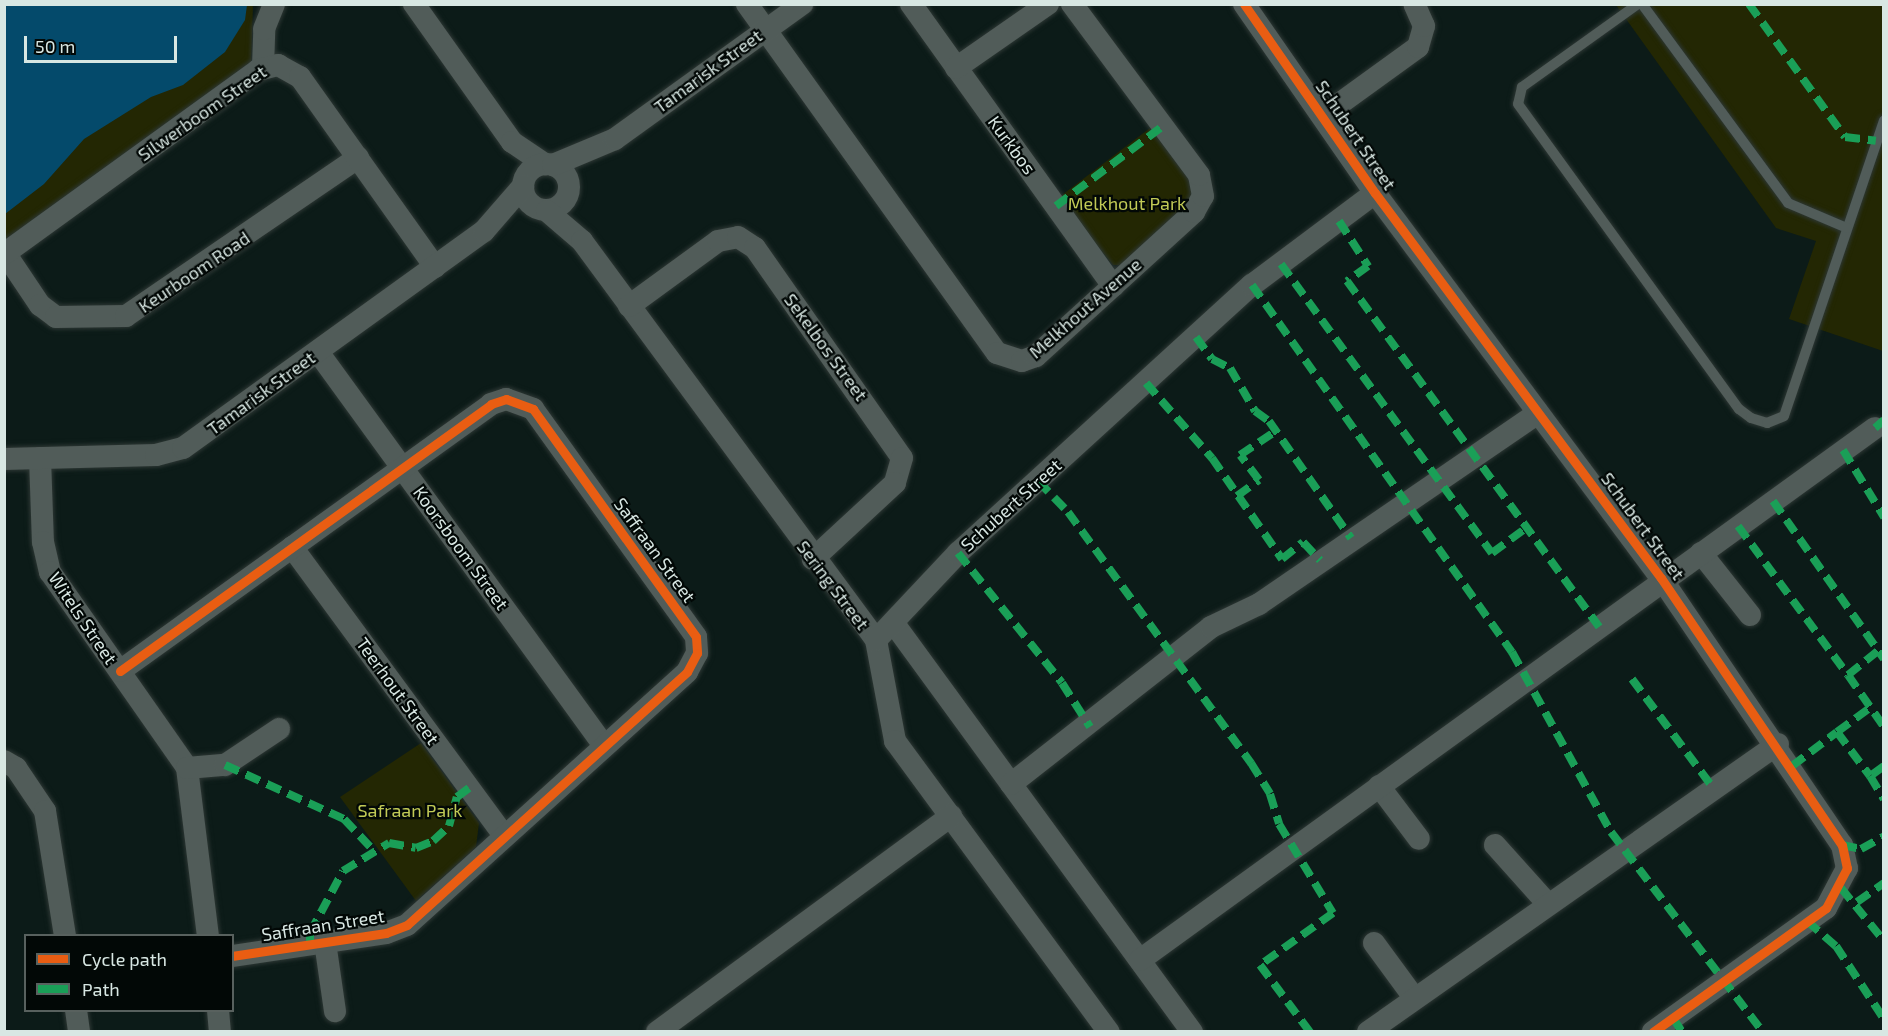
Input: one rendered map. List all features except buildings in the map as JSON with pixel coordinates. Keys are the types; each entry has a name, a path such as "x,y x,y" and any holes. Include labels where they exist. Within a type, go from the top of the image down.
{"street":[{"path":"263,67 264,29 274,4"},
{"path":"414,4 512,142 549,164"},
{"name":"Melkhout Avenue","path":"747,4 1002,356 1022,361 1036,356 1198,207 1203,188 1072,4"},
{"name":"Tamarisk Street","path":"484,231 542,210 569,192 615,138 802,4"},
{"name":"Kurkbos","path":"910,4 1113,286"},
{"path":"956,68 1048,4"},
{"name":"Schubert Street","path":"1244,4 1324,115 1375,193 1661,578 1778,744 1842,845 1847,868 1841,888 1826,908 1653,1032"},
{"path":"1324,115 1418,47 1424,26 1414,4"},
{"name":"Silwerboom Street","path":"5,254 263,67 285,67 300,77 435,267"},
{"name":"Tamarisk Street","path":"4,459 156,455 183,448 484,231 524,182 549,164 615,138"},
{"name":"Sering Street","path":"512,142 527,201 582,241 813,559 876,640 891,733 1106,1030"},
{"name":"Keurboom Road","path":"5,254 48,312 66,320 126,316 357,159"},
{"name":"Sering Street","path":"549,164 569,192 582,241"},
{"name":"Schubert Street","path":"876,640 895,625 958,553 1252,285 1375,193"},
{"name":"Sekelbos Street","path":"629,306 718,241 738,237 755,248 902,458 895,483 813,559"},
{"name":"Koorsboom Street","path":"318,352 604,745"},
{"name":"Saffraan Street","path":"120,671 491,404 514,400 533,409 696,637 692,667 407,925 325,942 234,956"},
{"path":"1011,784 1211,627 1259,604 1538,413"},
{"name":"Schubert Street","path":"1140,960 1661,578 1701,553 1875,428"},
{"name":"Witels Street","path":"40,458 47,564 187,768 208,934"},
{"name":"Teerhout Street","path":"292,547 504,836"},
{"path":"1701,553 1750,615"},
{"path":"895,625 1192,1032"},
{"path":"187,768 225,765 279,729"},
{"path":"1368,1032 1413,996 1778,744"},
{"path":"4,761 16,768 45,811 65,934"},
{"path":"1380,786 1419,839"},
{"path":"657,1032 951,816"},
{"path":"1495,845 1548,904"},
{"path":"325,942 335,1011"},
{"path":"1374,943 1413,996"},
{"path":"76,1012 79,1032"},
{"path":"218,1012 220,1032"}],"lane":[{"path":"1638,4 1522,87 1518,104 1739,409 1751,418 1767,423 1784,416 1884,120"},
{"path":"1642,4 1788,203 1847,228"}],"green space":[{"path":"5,5 253,5 251,67 5,245"},
{"path":"1616,5 1883,5 1883,351 1789,319 1816,241 1776,228"},
{"name":"Melkhout Park","path":"1150,128 1193,178 1195,199 1120,265 1113,265 1058,198"},
{"name":"Safraan Park","path":"421,743 479,823 476,847 416,901 340,797"}],"water":[{"path":"5,4 247,5 245,20 225,52 183,85 151,97 84,139 44,184 5,214"}],"marked path":[{"path":"1749,4 1845,137 1876,141"},
{"path":"1056,206 1163,126"},
{"path":"1339,221 1368,266 1347,281 1599,627"},
{"path":"1281,264 1492,553 1526,528"},
{"path":"1252,285 1512,652 1611,832 1763,1032"},
{"path":"1196,337 1212,359 1230,368 1255,411 1269,421 1351,538"},
{"path":"1146,383 1212,458 1282,559 1303,542 1320,560"},
{"path":"1875,428 1884,420"},
{"path":"1237,496 1259,480 1240,455 1276,431"},
{"path":"1843,450 1884,517"},
{"path":"1038,481 1068,512 1251,763 1270,794 1279,824 1333,913 1260,965 1310,1032"},
{"path":"1773,501 1884,659"},
{"path":"1738,526 1848,675 1884,646"},
{"path":"958,553 1062,683 1090,727"},
{"path":"1848,675 1884,727"},
{"path":"1632,679 1714,789"},
{"path":"1837,732 1871,707"},
{"path":"1792,766 1837,732 1870,776"},
{"path":"225,765 344,819 374,851"},
{"path":"1884,766 1870,776 1884,799"},
{"path":"310,945 310,933 343,871 389,843 416,848 433,841 449,826 457,797 469,788"},
{"path":"1842,845 1861,849 1884,836"},
{"path":"1857,902 1884,883"},
{"path":"1841,888 1884,941"},
{"path":"1807,921 1836,946 1884,1019"},
{"path":"1673,1018 1682,1032"}],"cycle path":[{"path":"1244,4 1375,193 1661,578 1842,845 1847,868 1826,908 1653,1032"},
{"path":"120,671 491,404 506,399 533,409 696,637 697,653 687,672 407,925 386,933 234,956"}]}
